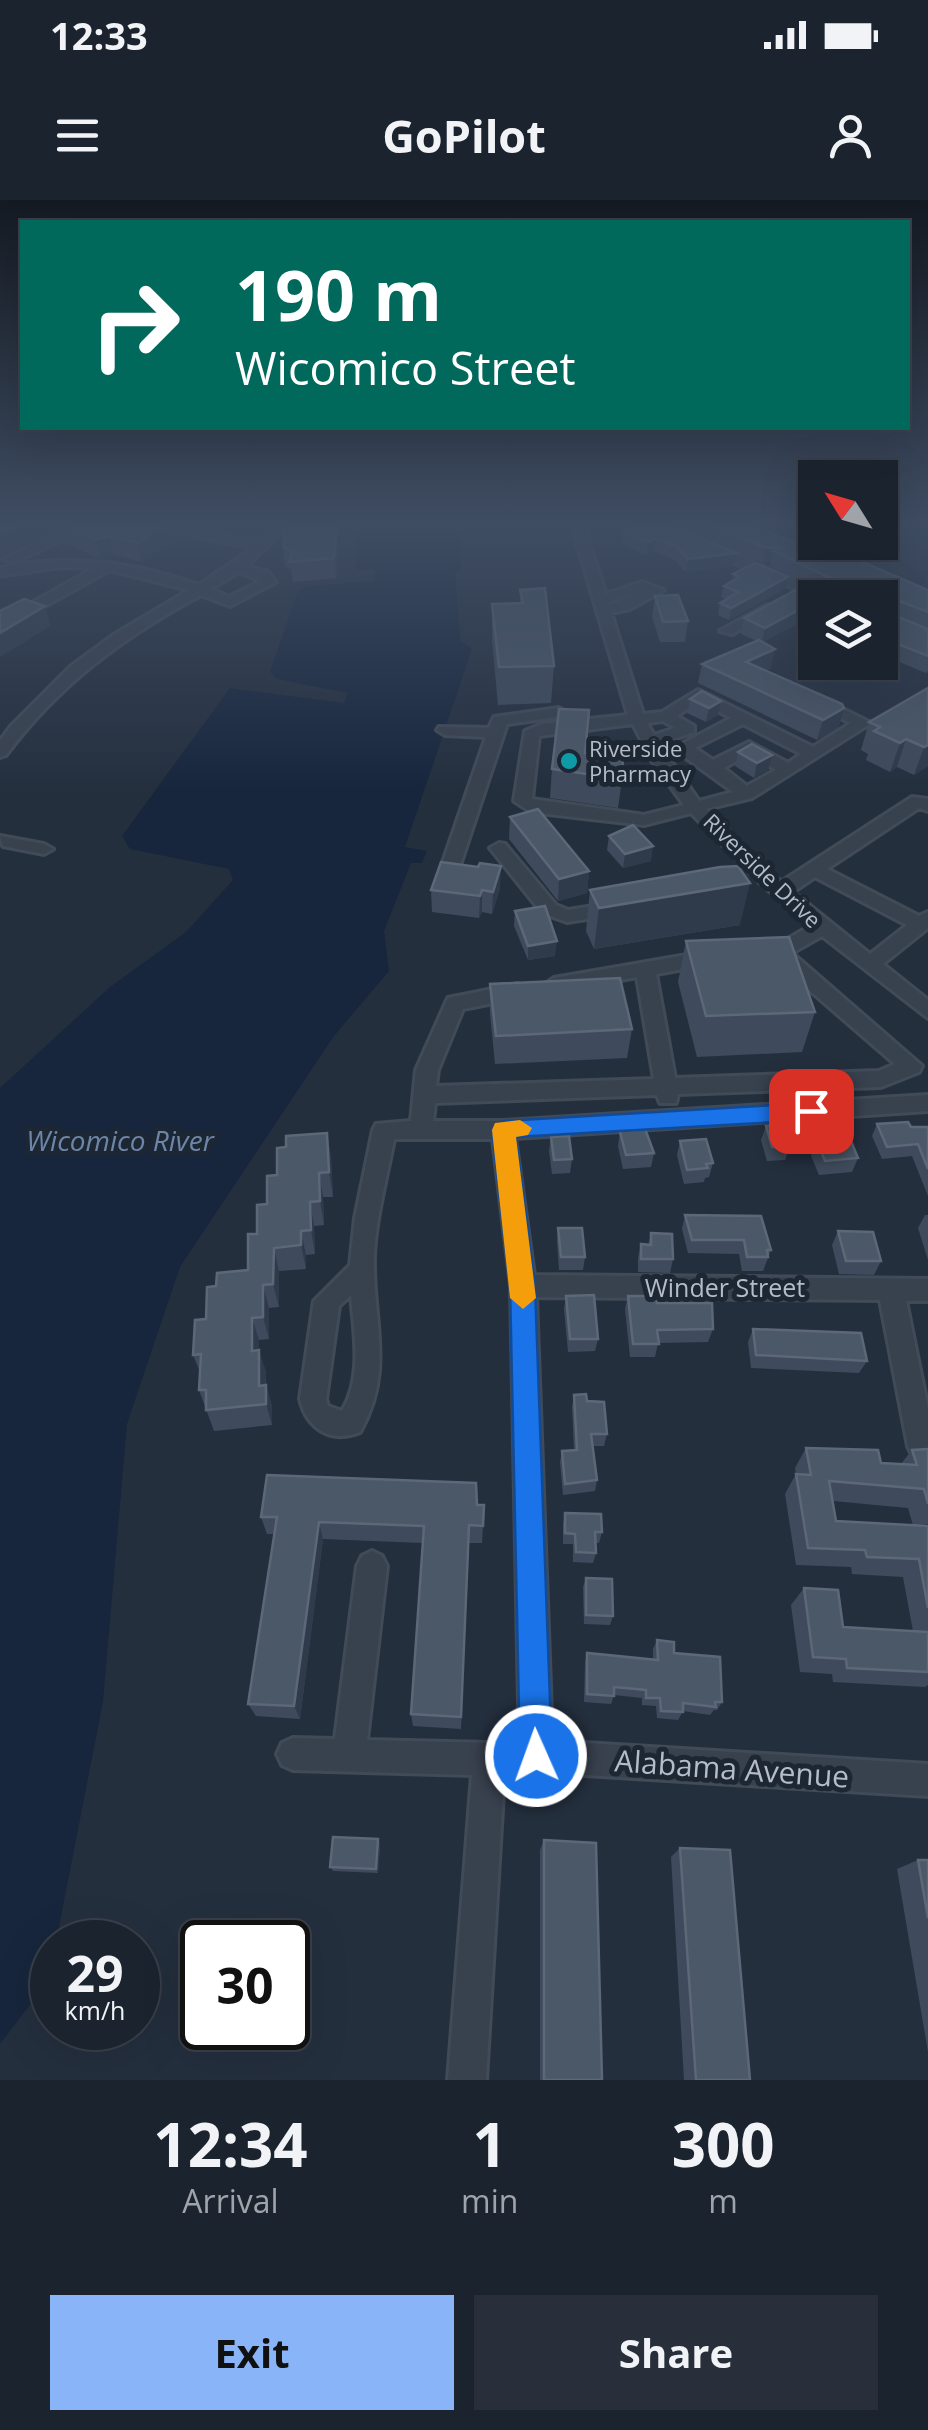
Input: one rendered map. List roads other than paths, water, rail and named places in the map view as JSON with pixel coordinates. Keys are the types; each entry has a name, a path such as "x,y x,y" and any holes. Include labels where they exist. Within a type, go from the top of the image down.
{"street":[{"path":"0,752 8,732 46,692 157,615"},
{"name":"Riverside Drive","path":"604,615 616,664 635,712 700,808 764,876 928,1011"},
{"path":"727,631 757,615"},
{"path":"635,712 542,728 531,734 523,802 531,807 644,820 746,794 863,723 800,694"},
{"path":"666,716 698,695 706,719"},
{"path":"451,866 500,720 635,712 706,719 744,718 813,754"},
{"path":"686,750 744,718"},
{"path":"656,748 706,719"},
{"path":"445,730 496,734"},
{"path":"712,767 773,733"},
{"path":"656,748 686,750 746,794"},
{"path":"749,748 788,770"},
{"path":"781,891 918,801 928,806"},
{"path":"3,841 44,849"},
{"path":"499,848 549,909 558,914 633,905"},
{"path":"815,870 924,921 872,963"},
{"path":"740,881 764,876"},
{"path":"422,1095 882,1079 911,1066 772,951 823,928"},
{"path":"420,1130 422,1095 455,1003 724,956"},
{"path":"645,969 672,1120"},
{"path":"362,1269 327,1301 313,1399 317,1414 335,1424 350,1423 362,1408 367,1359 362,1269 384,1130 503,1130 928,1103"},
{"path":"503,1130 522,1286"},
{"name":"Winder Street","path":"522,1286 928,1290"},
{"name":"Alabama Avenue","path":"522,1286 536,1756 928,1780"},
{"path":"891,1290 922,1446"},
{"path":"349,1755 372,1566"},
{"path":"293,1754 489,1759 467,2080"}],"water":[{"name":"Wicomico River","path":"290,615 458,615 460,640 472,649 405,847 427,851 422,863 411,863 384,931 389,971 334,1036 180,1267 127,1424 103,1702 60,1920 30,1920 30,2005 0,2044 0,1088 110,987 186,932 233,880 229,869 130,849 122,836 230,688 344,703 348,693 277,679 270,672"}],"place":[{"name":"Riverside Pharmacy","path":"569,761"}]}
